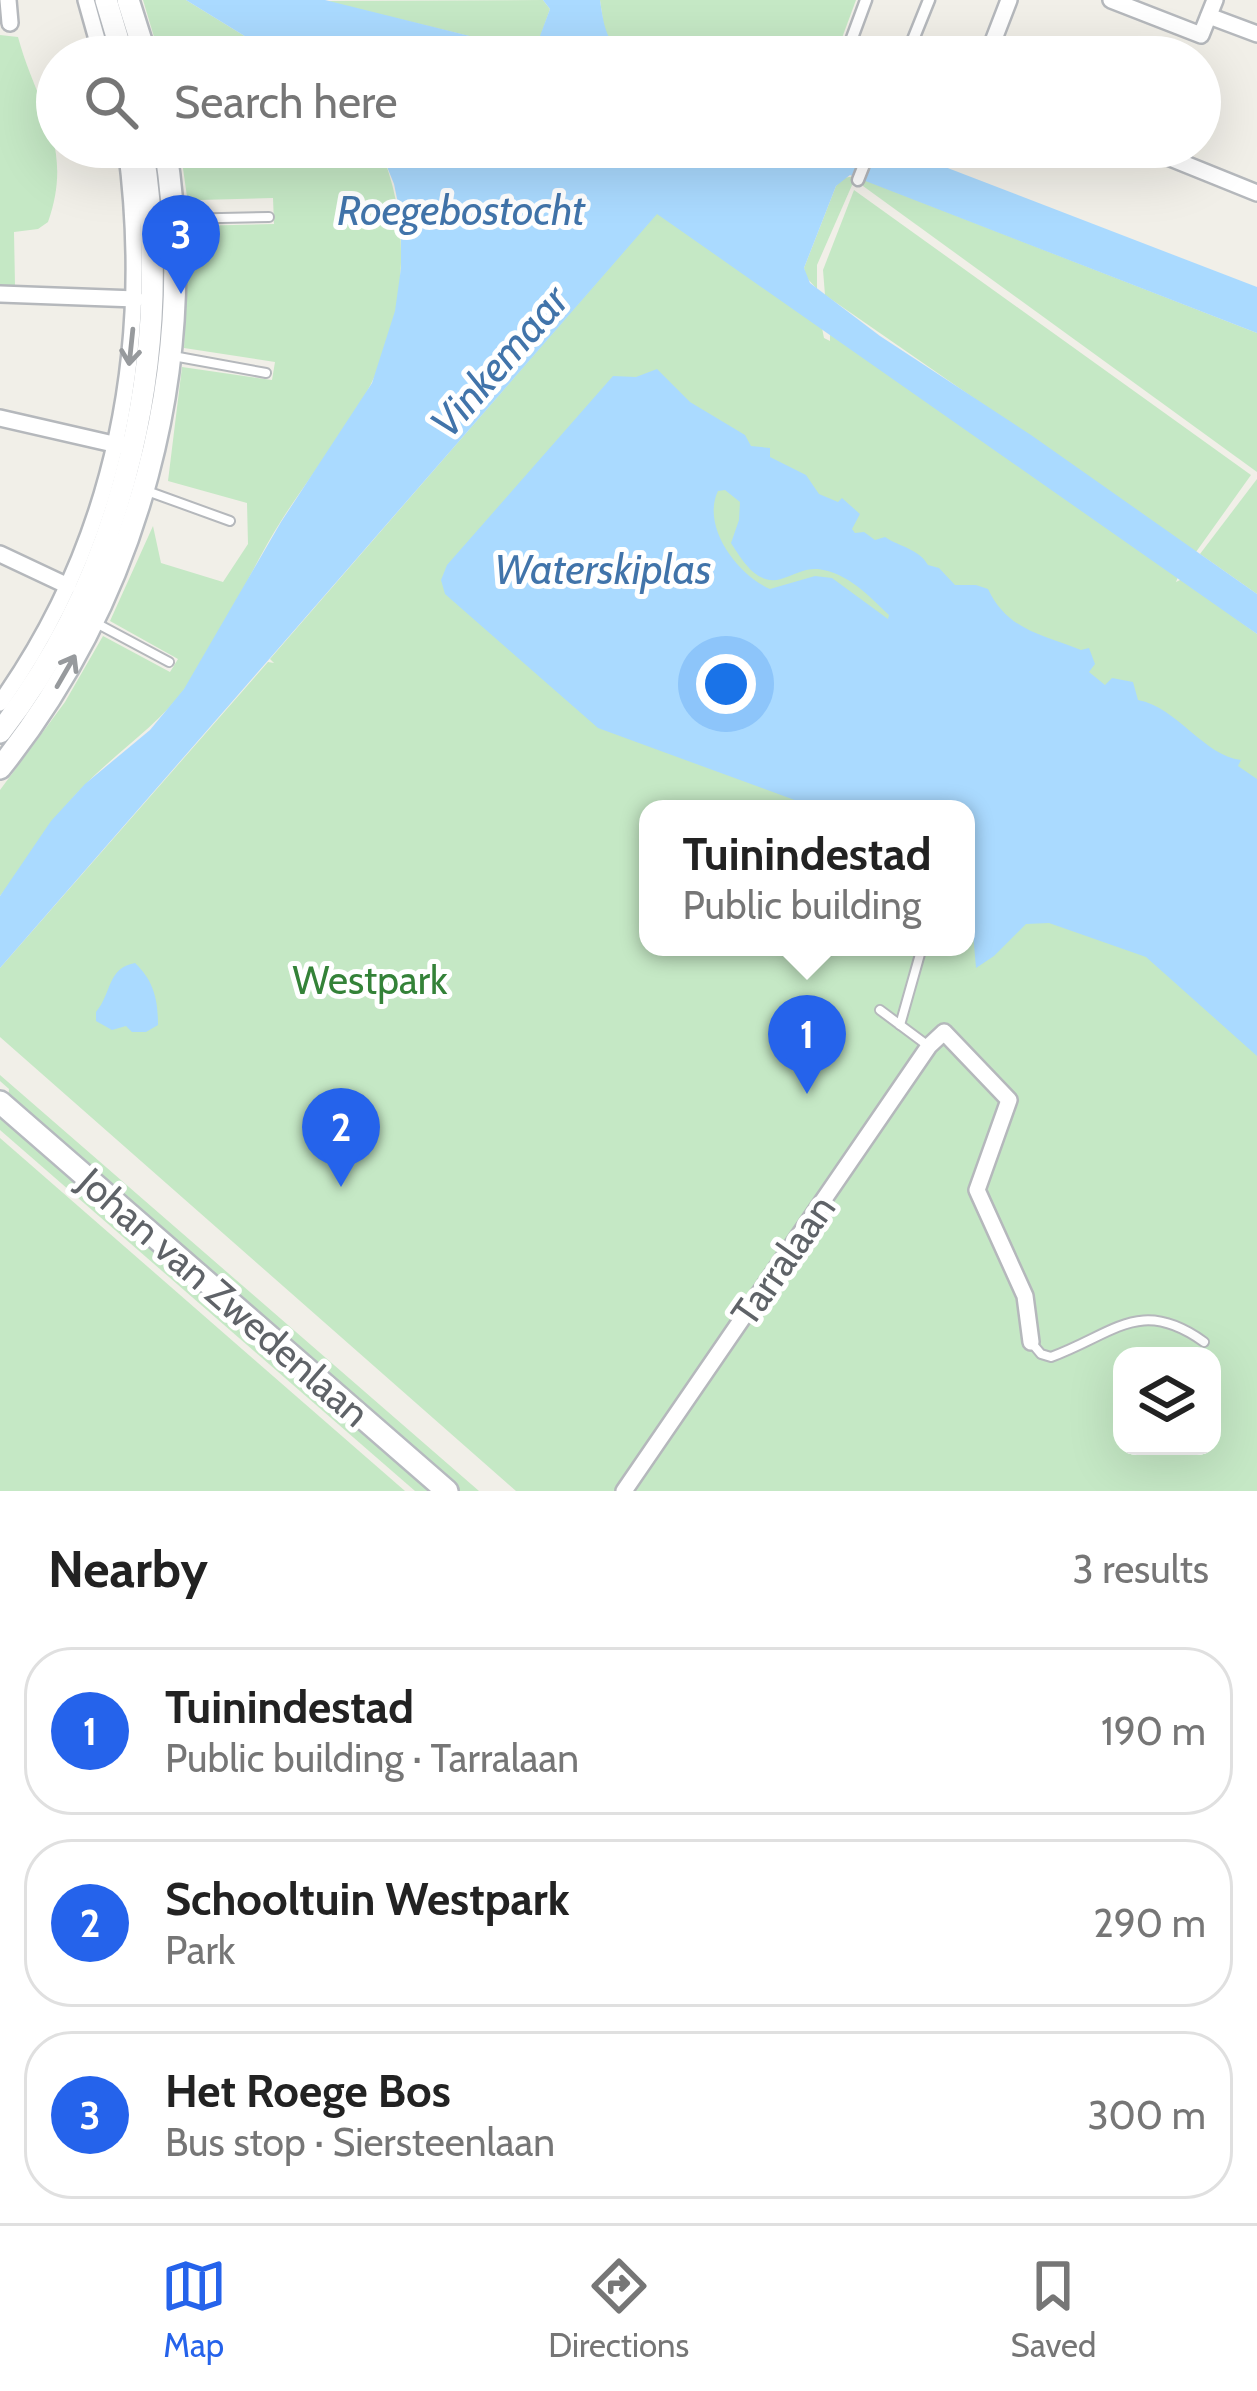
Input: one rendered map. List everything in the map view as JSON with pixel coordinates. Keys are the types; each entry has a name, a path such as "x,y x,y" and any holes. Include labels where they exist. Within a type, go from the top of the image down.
{"main road":[{"path":"128,0 139,36"},
{"path":"96,2 113,36"},
{"path":"0,768 62,680 94,622 143,490 134,449 153,292 145,168"},
{"path":"0,732 50,659 83,596 171,355 175,292 167,168"},
{"name":"Johan van Zwedenlaan","path":"0,1102 447,1491"}],"street":[{"path":"8,0 10,22"},
{"path":"853,36 866,0"},
{"path":"914,36 929,0"},
{"path":"995,36 1009,0"},
{"path":"1112,0 1201,35 1212,8 1257,34"},
{"path":"96,2 100,36"},
{"path":"0,703 68,586 100,500 134,449 129,372 136,299 135,219 129,168"},
{"path":"858,180 863,168"},
{"path":"1195,168 1257,193"},
{"path":"0,294 136,299"},
{"path":"0,418 134,449"},
{"path":"0,554 68,586"},
{"name":"Tarralaan","path":"624,1491 929,1046 944,1032 1009,1100 977,1190 1025,1296 1031,1342"}],"lane":[{"path":"173,219 269,217"},
{"path":"171,355 266,373"},
{"path":"143,490 230,521"},
{"path":"94,622 170,662"},
{"path":"900,1025 919,956"},
{"path":"880,1010 929,1046"},
{"path":"1031,1342 1041,1354 1052,1357 1140,1318 1172,1322 1204,1342"}],"green space":[{"path":"143,0 186,0 245,36 154,36"},
{"path":"543,0 550,9 541,36 469,36 325,1"},
{"path":"600,0 856,0 843,36 605,35"},
{"path":"0,35 18,37 36,88 36,168 57,170 48,222 38,229 14,232 15,285 0,285"},
{"path":"183,168 387,168 397,205 401,266 392,327 361,402 281,521 186,687 70,801 0,896 0,790 65,702 103,636 170,672 178,659 110,621 153,526 161,563 223,582 248,544 247,503 168,481 182,367 272,380 275,362 184,348 189,226 274,224 273,198 199,200 199,211 189,211"},
{"path":"856,176 817,265 817,289 804,268 836,186 843,178"},
{"path":"862,179 1257,333 1257,472 863,186"},
{"path":"854,190 1251,475 1196,552 825,295 823,270"},
{"name":"Westpark","path":"657,213 822,328 824,338 830,341 830,334 1178,577 1176,582 1182,579 1257,634 1257,1491 516,1491 0,1037 0,968 268,662 274,663 270,659"},
{"path":"1257,479 1257,594 1200,554"},
{"path":"0,1075 479,1491 460,1491 8,1100 9,1089"},
{"path":"0,1114 436,1491 415,1491 0,1130"},
{"path":"0,1138 405,1491 0,1491"}],"water":[{"path":"186,0 325,0 470,36 245,36"},
{"path":"543,0 600,0 609,36 540,36 550,9"},
{"path":"388,168 948,168 1257,287 1257,333 850,175 836,186 804,268 810,283 880,336 1257,594 1257,634 657,214 0,968 0,896 51,821 85,784 150,730 184,689 281,522 372,383 395,311 401,268 401,218"},
{"name":"Waterskiplas","path":"657,369 690,402 745,435 751,446 770,448 770,457 806,475 819,494 838,502 842,498 860,514 852,529 855,533 864,532 875,540 885,537 909,549 955,585 988,589 1005,614 1027,629 1081,650 1089,648 1095,664 1089,672 1105,685 1112,678 1133,682 1138,700 1165,712 1215,750 1241,760 1238,766 1257,779 1257,1056 1146,957 1049,923 1026,924 976,968 975,800 794,800 598,728 445,594 441,580 447,565 613,376 636,377","holes":["725,490 740,502 731,543 758,575 772,580 808,570 829,571 865,593 888,619 832,578 815,576 770,589 758,582 735,561 718,534 714,519 718,491"]},
{"path":"135,963 154,991 158,1025 146,1032 132,1032 126,1026 112,1030 96,1021 96,1012 119,970"}],"place":[{"name":"Het Roege Bos","path":"181,294"},
{"name":"Tuinindestad","path":"807,1094"},
{"name":"Schooltuin Westpark","path":"341,1187"}],"water label":[{"name":"Roegebostocht","path":"461,210"},
{"name":"Vinkemaar","path":"499,361"}]}
